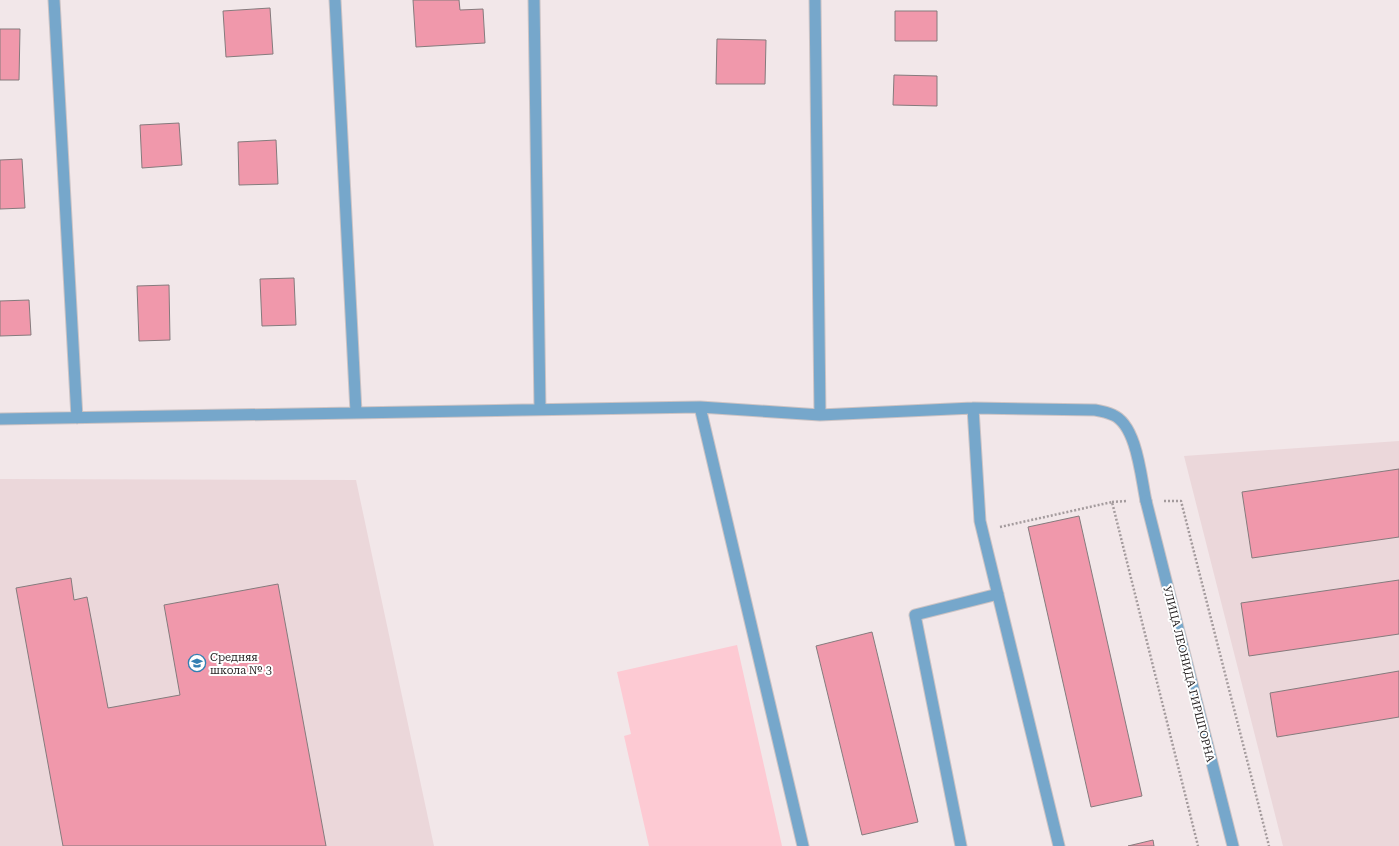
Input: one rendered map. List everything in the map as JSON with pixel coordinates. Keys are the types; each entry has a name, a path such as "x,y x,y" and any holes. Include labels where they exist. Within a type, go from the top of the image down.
{"street":[{"path":"54,0 77,418"},
{"path":"335,0 356,412"},
{"path":"534,0 540,410"},
{"path":"815,0 820,415"},
{"path":"700,407 803,846"},
{"name":"УЛИЦА ЛЕОНИДА ГИРШГОРНА","path":"0,419 700,407 820,415 972,408 1095,410 1114,415 1128,427 1134,444 1146,501 1233,846"},
{"path":"972,408 980,520 1059,846"},
{"path":"961,846 915,615 998,594"}],"path":[{"path":"982,530 1112,502 1181,501 1269,846"},
{"path":"1112,502 1198,846"}],"shaded area":[{"path":"1399,441 1399,846 1283,846 1184,456"},
{"name":"Средняя школа № 3","path":"0,479 356,480 434,846 0,846"},
{"path":"737,645 782,846 649,846 624,736 631,734 617,672"}],"building":[{"path":"413,0 459,0 460,10 483,9 485,43 416,47"},
{"path":"270,8 273,54 226,57 223,11"},
{"path":"895,11 937,11 937,41 895,41"},
{"path":"0,29 20,29 19,80 0,80"},
{"path":"717,39 766,40 765,84 716,84"},
{"path":"894,75 937,76 937,106 893,105"},
{"path":"179,123 182,165 142,168 140,125"},
{"path":"276,140 278,184 239,185 238,142"},
{"path":"22,159 25,208 0,209 0,160"},
{"path":"294,278 296,325 262,326 260,279"},
{"path":"169,285 170,340 139,341 137,286"},
{"path":"29,300 31,335 0,336 0,301"},
{"path":"1399,469 1399,537 1252,558 1242,492"},
{"path":"1079,516 1142,796 1091,807 1028,527"},
{"path":"71,578 74,600 87,597 108,708 180,695 164,605 278,584 326,846 63,846 16,588"},
{"path":"1399,580 1399,634 1249,656 1241,603"},
{"path":"872,632 918,822 862,835 816,646"},
{"path":"1399,671 1399,717 1277,737 1270,693"},
{"path":"1153,840 1154,846 1128,846"}],"place":[{"name":"Средняя школа № 3","path":"197,663"}]}
